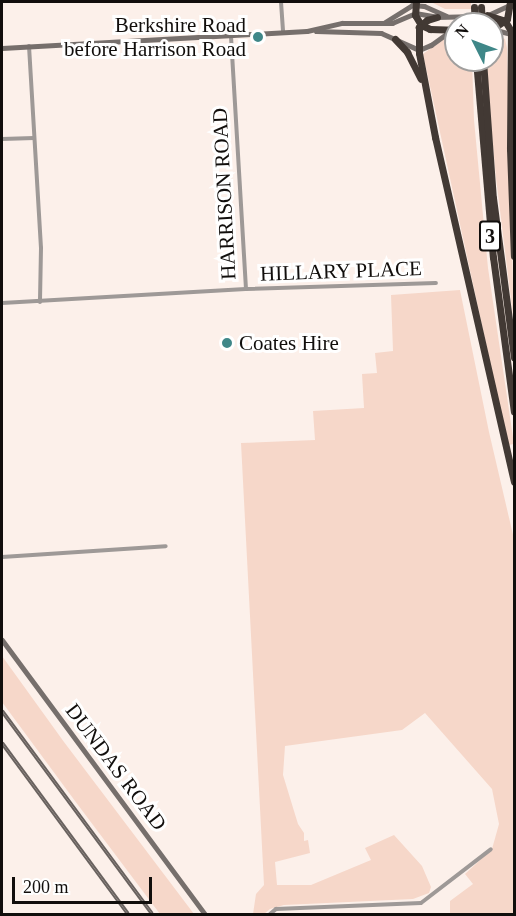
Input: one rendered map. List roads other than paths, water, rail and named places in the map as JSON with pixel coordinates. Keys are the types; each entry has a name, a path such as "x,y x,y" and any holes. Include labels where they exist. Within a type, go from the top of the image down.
{"highway":[{"path":"512,3 505,21 513,35 510,149 514,256"},
{"path":"413,4 421,24 430,29 444,30"},
{"path":"437,17 421,24 417,32 418,50 514,482"},
{"path":"395,39 407,52 425,89"},
{"path":"511,54 514,45"},
{"name":"3","path":"477,72 489,223 514,412"},
{"name":"3","path":"484,72 493,198 514,358"}],"main road":[{"path":"493,12 512,3"},
{"path":"383,23 413,4 444,15"},
{"path":"2,48 283,33 342,23 397,22 415,13 444,17"},
{"path":"311,30 371,32 395,39 407,47 418,50 444,37"},
{"name":"DUNDAS ROAD","path":"2,640 205,915"}],"street":[{"path":"281,2 283,33"},
{"name":"HARRISON ROAD","path":"2,303 246,289 231,36"},
{"path":"29,46 41,248 40,302"},
{"path":"2,139 34,138"},
{"name":"HILLARY PLACE","path":"246,289 436,283"},
{"path":"2,557 166,546"},
{"path":"270,915 276,909 421,903 491,849"}],"railway":[{"path":"2,711 152,914"},
{"path":"2,743 128,914"}],"place":[{"name":"Berkshire Road before Harrison Road","path":"258,37"},
{"name":"Coates Hire","path":"227,343"}]}
